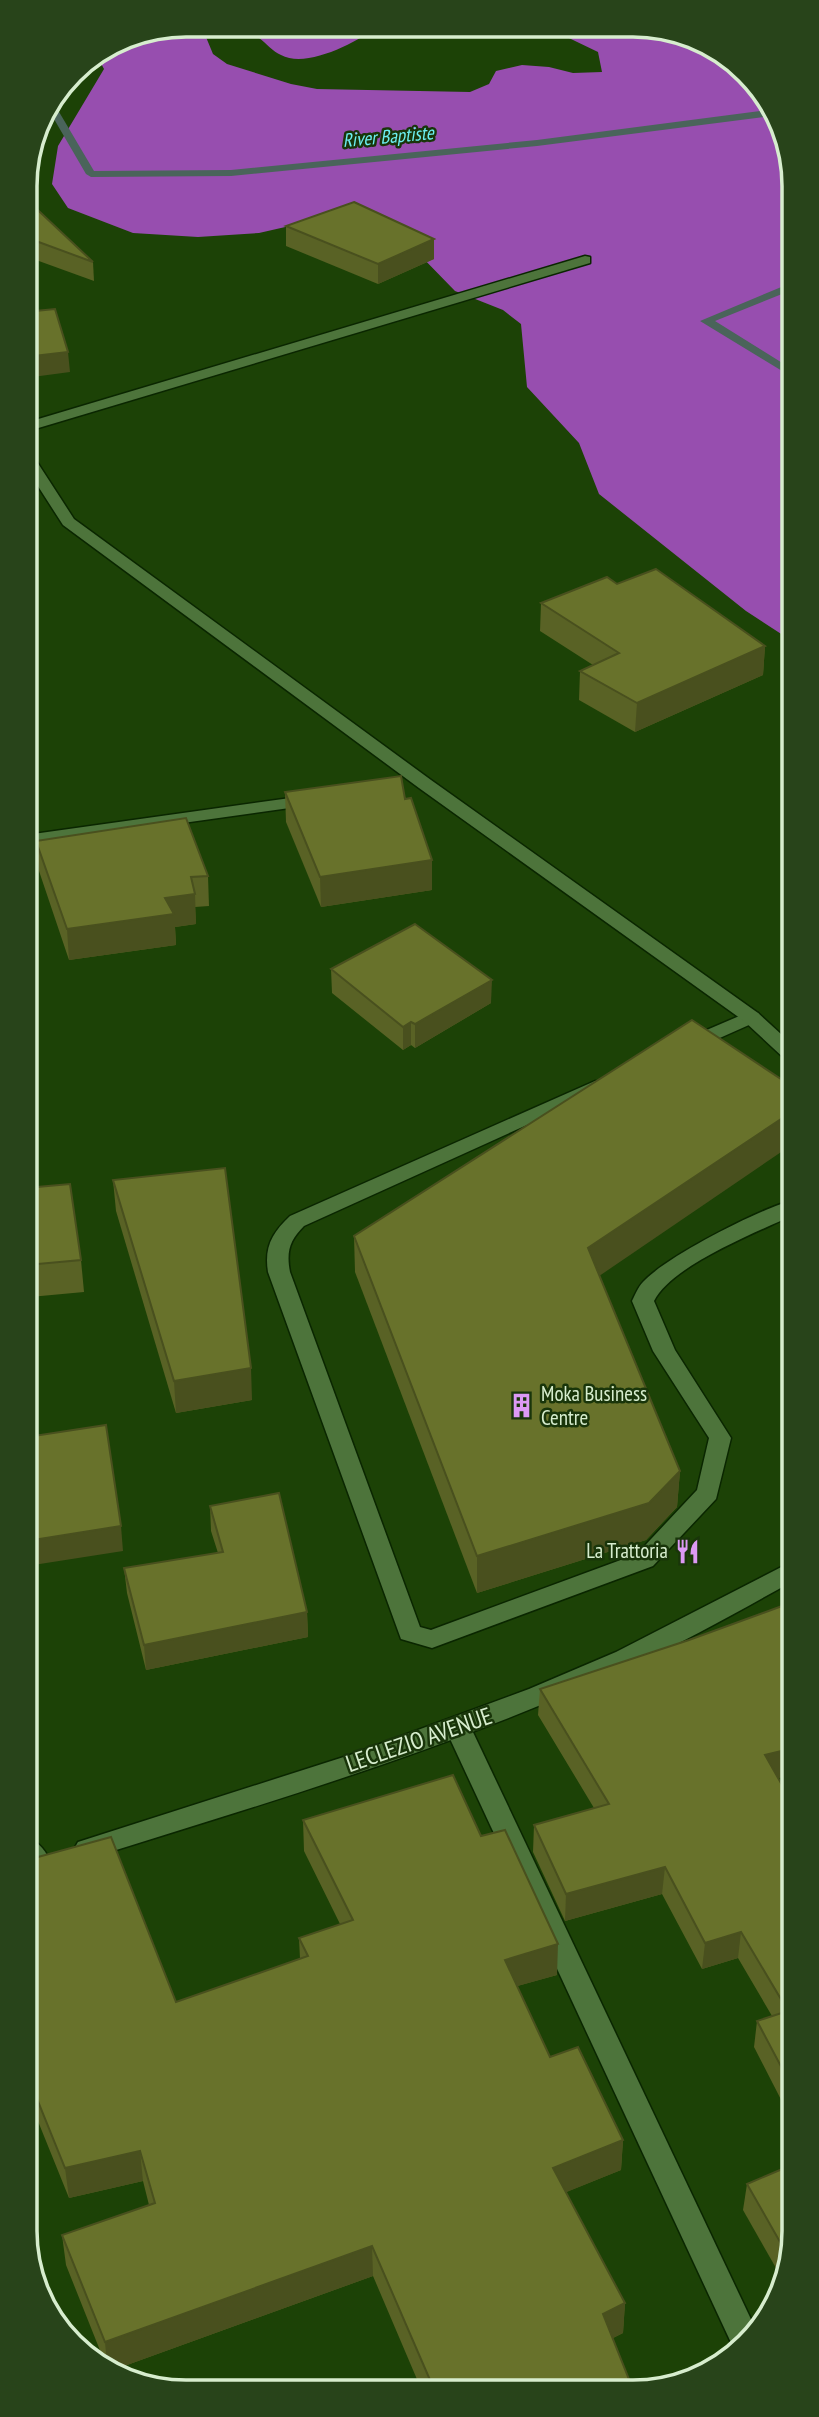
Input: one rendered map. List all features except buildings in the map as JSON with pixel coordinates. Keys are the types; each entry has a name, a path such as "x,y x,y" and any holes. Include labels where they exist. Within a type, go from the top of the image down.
{"street":[{"path":"37,424 585,260"},
{"path":"37,473 68,522 425,784 751,1017 782,1046"},
{"path":"397,788 425,784"},
{"path":"37,838 328,797"},
{"path":"663,1057 751,1017"},
{"path":"612,1079 297,1221 282,1235 275,1255 279,1272 410,1633 432,1639 645,1560 708,1493 720,1438 664,1351 643,1301 644,1295 657,1280 690,1257 782,1212"},
{"name":"LECLEZIO AVENUE","path":"37,1858 458,1728 598,1672 734,1606 782,1577"},
{"path":"458,1728 741,2333"}],"shaded area":[{"path":"206,37 213,54 227,64 291,84 317,89 470,92 489,84 496,71 522,65 549,67 573,73 602,72 598,52 567,37 633,37 653,38 690,48 708,57 739,80 767,120 774,138 782,176 782,634 746,611 599,494 579,443 527,387 521,324 503,310 455,291 381,215 351,212 259,233 198,237 133,233 68,208 52,184 58,146 104,69 101,64 111,57 147,42 166,38"},
{"path":"361,37 332,52 304,59 281,55 259,38"}],"waterway":[{"name":"River Baptiste","path":"56,113 91,174 231,173 537,143 763,114"},
{"name":"River Baptiste","path":"782,290 706,321 782,368"}],"place":[{"name":"Moka Business Centre","path":"521,1406"},
{"name":"La Trattoria","path":"688,1551"}]}
